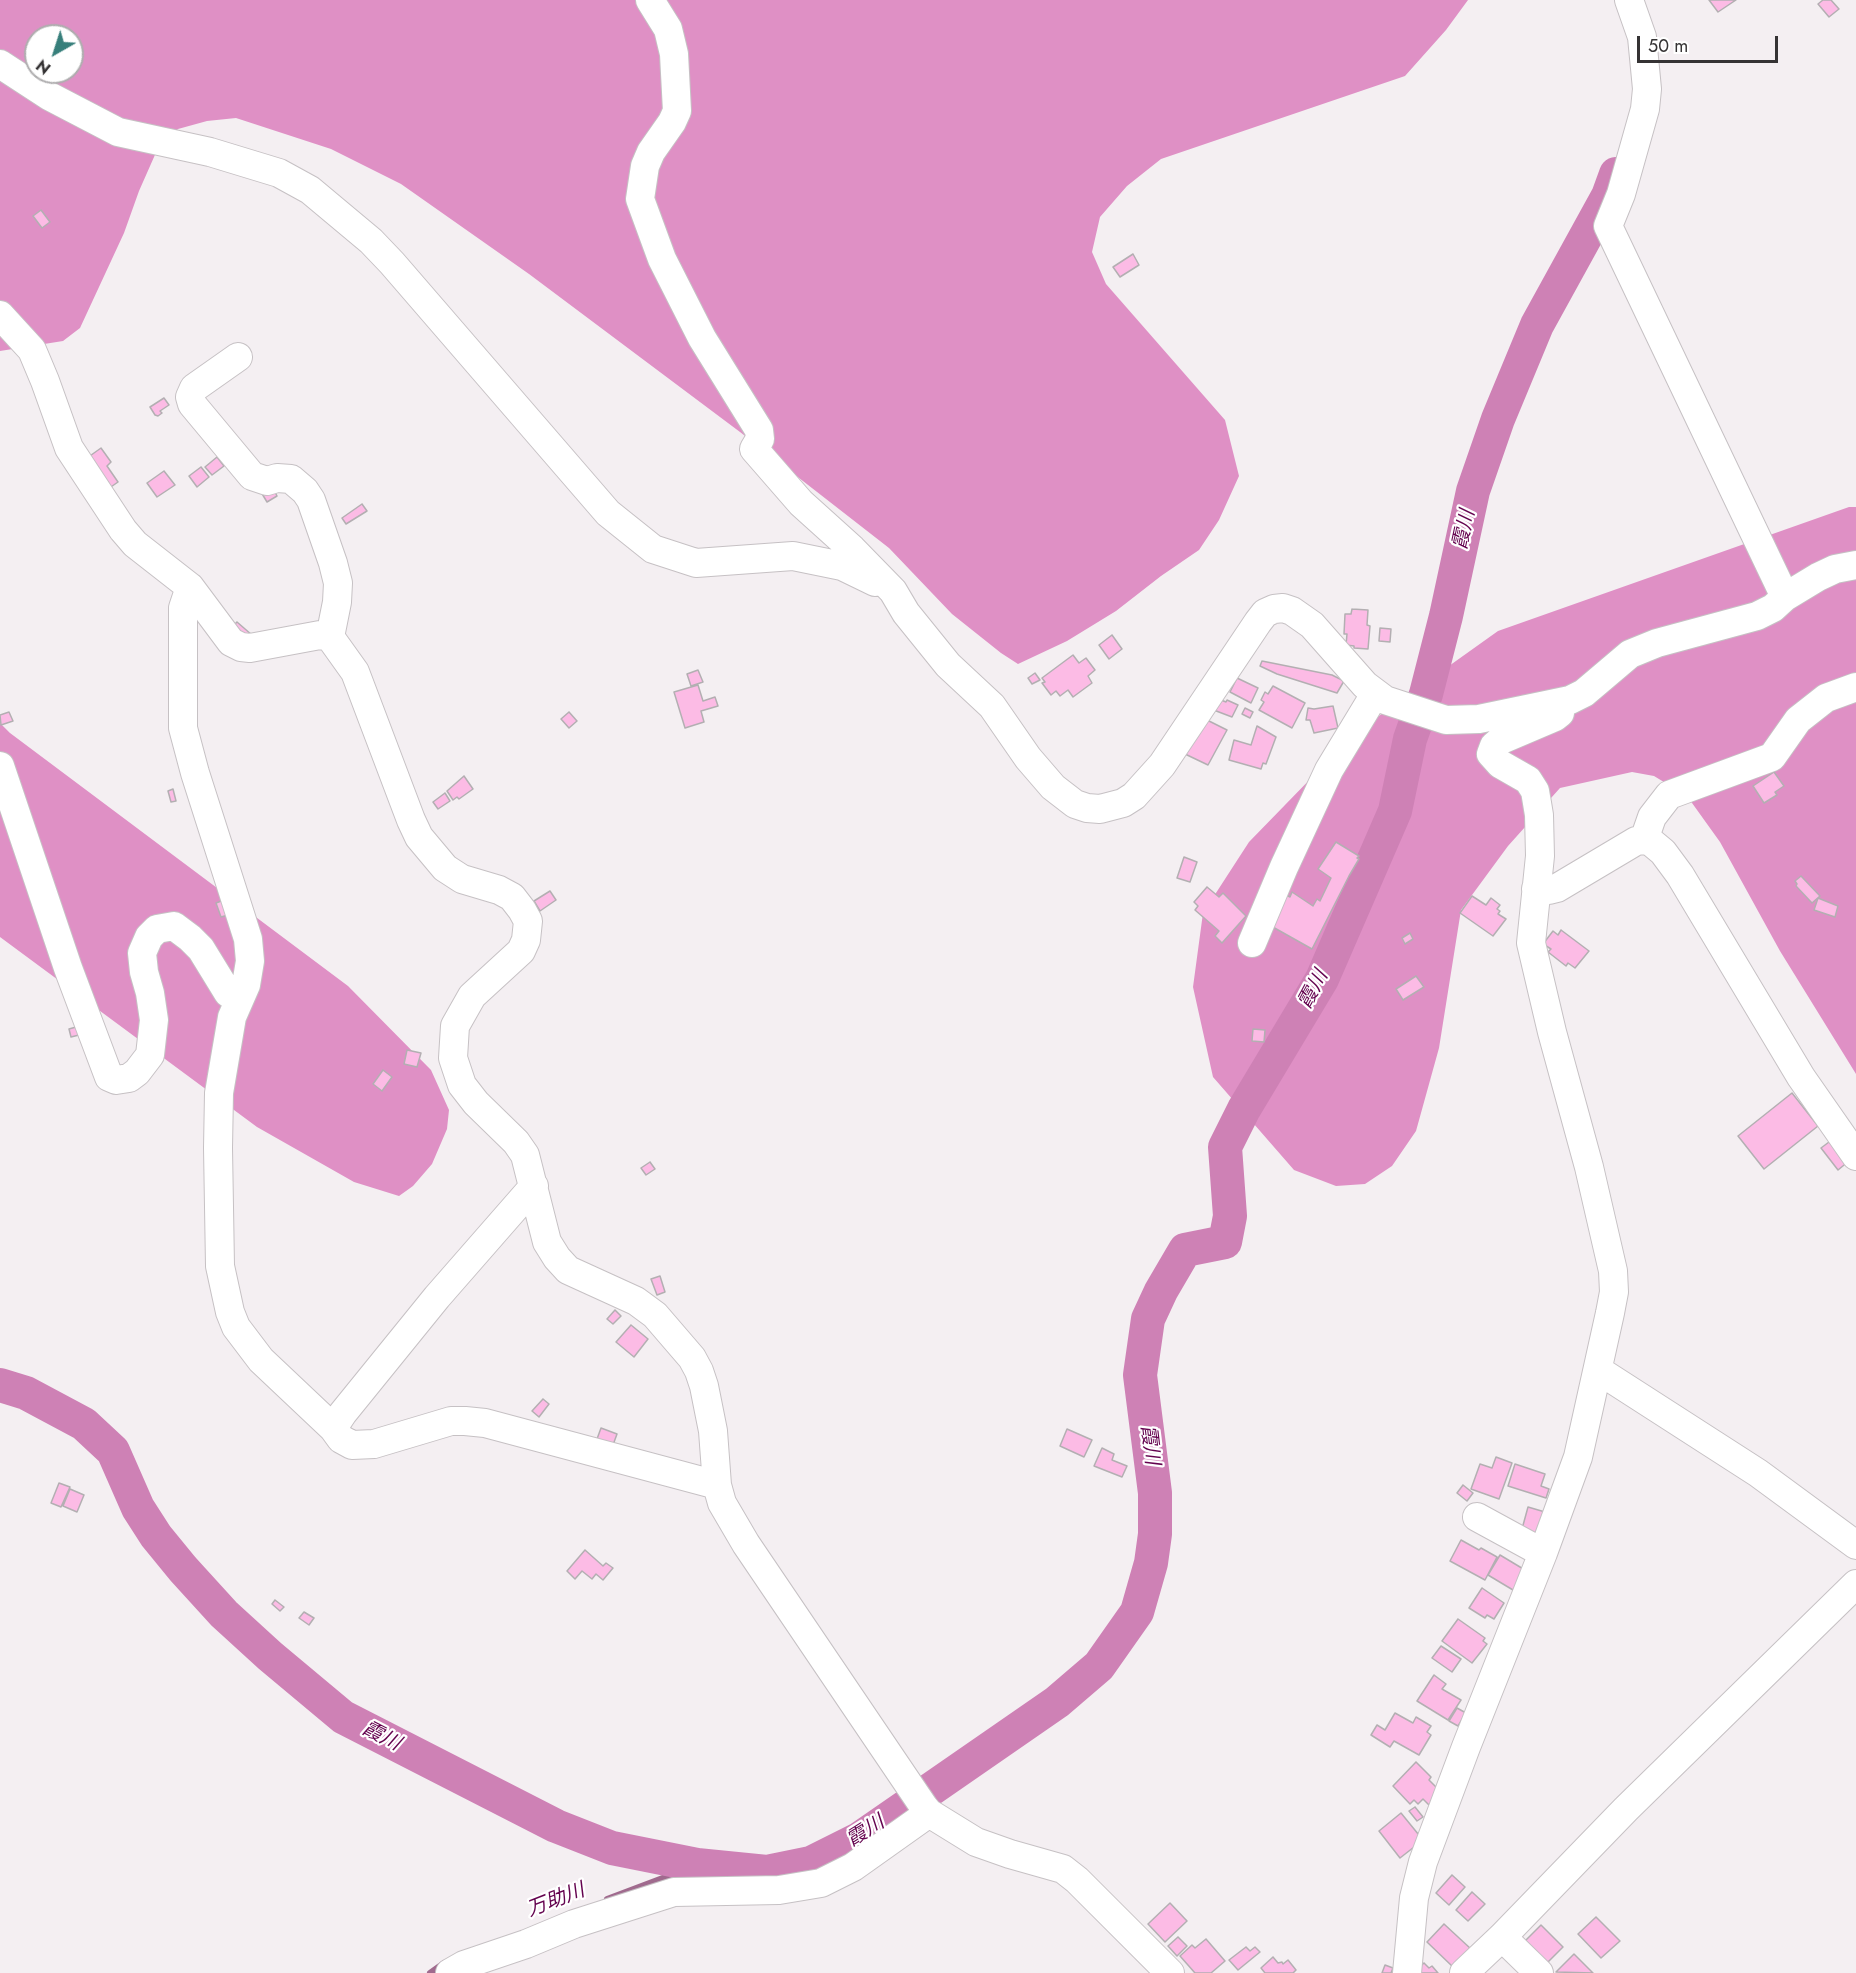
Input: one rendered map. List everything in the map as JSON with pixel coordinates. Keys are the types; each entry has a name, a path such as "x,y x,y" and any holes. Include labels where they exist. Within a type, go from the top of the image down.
{"street":[{"path":"650,0 668,29 674,54 677,111 651,152 645,166 640,199 662,259 702,338 759,430 760,440 754,449 801,504 852,549 893,591 906,613 948,665 992,706 1028,758 1065,797 1075,804 1087,808 1112,807 1134,796 1162,765 1258,622 1265,613 1274,609 1283,608 1292,611 1312,625 1375,694 1385,700 1446,720 1479,719 1570,700 1584,693 1630,654 1657,644 1757,616 1773,608 1785,597 1835,569 1856,565"},
{"path":"1629,0 1642,37 1647,89 1645,109 1621,194 1608,226 1785,597"},
{"path":"0,64 49,96 118,132 210,152 279,173 310,190 371,241 608,513 653,549 696,563 793,556 842,566 893,591"},
{"path":"0,315 32,350 69,448 123,530 142,550 190,587 231,642 241,647 262,647 320,635 330,637 355,672 419,837 445,868 462,879 499,890 512,897 522,910 528,921 526,940 521,951 472,996 454,1026 453,1058 462,1085 476,1103 516,1142 525,1155 547,1242 557,1258 568,1270 636,1301 655,1315 692,1358 705,1386 713,1431 717,1485 722,1503 746,1544 921,1803 976,1842 1063,1869 1077,1880 1170,1973"},
{"path":"238,357 194,388 190,397 192,404 252,476 267,481 277,478 291,479 305,491 311,500 338,583 330,637"},
{"path":"190,587 183,608 183,728 248,939 249,972 232,1017 219,1093 220,1266 225,1294 236,1327 261,1360 333,1428 340,1439 352,1445 374,1444 451,1422 485,1424 717,1485"},
{"path":"1644,840 1652,817 1669,795 1772,756 1798,720 1826,698 1856,687"},
{"path":"1252,943 1329,770 1375,694"},
{"path":"1407,1973 1414,1898 1423,1862 1578,1457 1614,1292 1613,1271 1589,1167 1552,1032 1531,943 1540,856 1539,815 1535,791 1528,780 1494,760 1491,754 1501,740 1555,717 1570,700"},
{"path":"0,766 68,968 109,1077 116,1080 129,1078 137,1072 150,1055 154,1020 142,953 149,937 157,929 174,926 190,938 201,949 228,993 239,1000"},
{"path":"1536,889 1557,888 1636,841 1651,842 1663,852 1680,875 1801,1077 1856,1156"},
{"path":"333,1428 437,1297 534,1185"},
{"path":"1598,1370 1758,1473 1856,1545"},
{"path":"1477,1517 1543,1553"},
{"path":"1464,1973 1626,1809 1856,1584"},
{"path":"451,1973 464,1965 526,1944 574,1924 674,1892 779,1890 821,1883 853,1867 921,1803"},
{"path":"1502,1937 1539,1973"}],"shaded area":[{"path":"0,0 1468,0 1446,30 1405,76 1161,159 1127,186 1100,217 1092,252 1106,284 1225,420 1239,476 1219,520 1199,550 1116,611 1067,641 1018,664 952,614 889,548 740,432 529,274 401,184 331,149 236,118 207,121 178,129 158,148 124,233 80,328 63,341 0,351"},
{"path":"1849,507 1856,507 1856,1074 1780,951 1720,842 1687,796 1654,776 1632,772 1560,788 1508,846 1461,910 1439,1048 1416,1131 1392,1166 1365,1184 1336,1186 1294,1170 1213,1077 1193,987 1203,913 1249,842 1355,733 1498,631"},
{"path":"0,723 10,733 348,986 431,1070 449,1110 447,1129 432,1164 413,1186 399,1196 354,1182 257,1127 0,937"}],"building":[{"path":"1709,0 1736,0 1718,12"},
{"path":"1823,0 1831,0 1839,9 1829,17 1818,4"},
{"path":"41,210 50,222 42,228 33,216"},
{"path":"1133,254 1139,265 1120,277 1113,267"},
{"path":"164,398 169,405 160,411 162,413 158,416 155,415 150,407"},
{"path":"101,448 111,462 107,466 118,482 108,489 87,458"},
{"path":"217,457 224,466 212,475 205,467"},
{"path":"201,467 209,477 197,487 189,476"},
{"path":"164,471 175,485 157,497 147,483"},
{"path":"272,486 277,496 267,502 261,492"},
{"path":"362,504 367,511 346,524 342,518"},
{"path":"1352,609 1368,610 1367,625 1370,626 1368,649 1346,645 1345,614 1351,614"},
{"path":"237,622 252,635 246,641 233,626"},
{"path":"1380,628 1391,629 1390,642 1379,641"},
{"path":"1112,635 1122,649 1109,659 1099,645"},
{"path":"1073,655 1079,663 1086,658 1095,670 1088,676 1092,683 1073,697 1068,690 1060,696 1056,691 1051,695 1042,683 1045,682 1042,678"},
{"path":"1262,661 1332,675 1344,681 1337,693 1277,674 1260,666"},
{"path":"698,670 703,682 691,686 687,674"},
{"path":"1035,673 1040,680 1032,684 1028,678"},
{"path":"1237,678 1258,688 1251,703 1230,692"},
{"path":"698,685 703,701 715,697 718,706 701,711 704,722 685,728 674,692"},
{"path":"1273,686 1305,703 1292,728 1259,710 1264,702 1261,700 1265,692 1268,694"},
{"path":"1216,698 1238,705 1232,717 1211,709"},
{"path":"1333,706 1338,728 1314,733 1310,720 1306,720 1308,708"},
{"path":"1245,708 1253,712 1250,718 1242,714"},
{"path":"9,712 13,721 1,725 0,715"},
{"path":"569,712 577,721 569,728 561,719"},
{"path":"1203,718 1227,730 1208,765 1185,754"},
{"path":"1257,726 1276,737 1266,764 1263,763 1261,769 1229,760 1234,740 1251,745"},
{"path":"1774,772 1784,786 1775,792 1777,795 1764,803 1753,786"},
{"path":"464,776 473,789 459,799 457,797 453,800 447,791"},
{"path":"173,789 176,801 171,802 168,791"},
{"path":"445,793 450,801 438,809 433,802"},
{"path":"1336,842 1359,856 1357,858 1359,859 1312,949 1271,926 1283,893 1290,897 1292,892 1313,906 1317,899 1320,901 1331,878 1318,869"},
{"path":"1184,857 1197,862 1190,882 1177,878"},
{"path":"1801,876 1820,896 1812,903 1796,886 1795,881"},
{"path":"1207,887 1219,897 1223,893 1246,916 1222,943 1215,936 1219,931 1195,910 1198,906 1194,902"},
{"path":"550,891 556,900 540,911 534,901"},
{"path":"1472,896 1486,905 1491,898 1500,905 1497,909 1500,911 1498,914 1506,919 1493,936 1460,913"},
{"path":"1818,898 1838,906 1835,917 1814,910"},
{"path":"224,900 228,915 221,917 216,903"},
{"path":"1561,930 1589,951 1575,968 1568,963 1566,966 1548,952 1551,949 1543,944 1553,931 1558,935"},
{"path":"1410,933 1413,939 1405,944 1402,938"},
{"path":"1416,976 1424,987 1403,1000 1396,989"},
{"path":"76,1027 79,1035 71,1037 69,1029"},
{"path":"1253,1029 1265,1030 1264,1042 1252,1041"},
{"path":"407,1050 421,1053 417,1067 404,1064"},
{"path":"383,1070 392,1077 382,1091 373,1084"},
{"path":"1792,1093 1818,1126 1764,1169 1738,1136"},
{"path":"1829,1142 1849,1161 1838,1170 1821,1148"},
{"path":"650,1162 655,1169 646,1175 641,1168"},
{"path":"660,1276 665,1292 657,1295 651,1279"},
{"path":"615,1310 621,1316 613,1324 607,1319"},
{"path":"631,1325 648,1339 634,1357 616,1342"},
{"path":"543,1399 549,1404 539,1417 532,1411"},
{"path":"601,1428 617,1434 613,1445 597,1439"},
{"path":"1067,1429 1092,1440 1084,1457 1060,1446"},
{"path":"1102,1448 1114,1454 1112,1460 1127,1466 1122,1477 1094,1466"},
{"path":"1496,1457 1512,1463 1499,1499 1471,1489 1480,1464 1492,1468"},
{"path":"1515,1464 1545,1474 1541,1486 1549,1489 1546,1498 1508,1486"},
{"path":"59,1483 70,1487 61,1507 51,1503"},
{"path":"1463,1485 1473,1493 1467,1501 1457,1493"},
{"path":"70,1489 84,1495 77,1512 63,1506"},
{"path":"1528,1507 1545,1512 1538,1534 1522,1529"},
{"path":"1461,1540 1497,1557 1485,1580 1450,1561"},
{"path":"585,1550 603,1566 606,1563 613,1568 603,1580 596,1574 592,1579 582,1571 575,1579 567,1571"},
{"path":"1500,1555 1530,1573 1518,1593 1488,1575"},
{"path":"1482,1588 1504,1603 1494,1619 1487,1615 1485,1618 1469,1608"},
{"path":"275,1600 284,1607 280,1611 272,1604"},
{"path":"304,1612 314,1618 309,1625 299,1618"},
{"path":"1458,1619 1485,1638 1483,1641 1487,1644 1472,1663 1442,1641"},
{"path":"1441,1646 1461,1659 1452,1672 1432,1658"},
{"path":"1434,1675 1446,1684 1442,1689 1461,1700 1448,1720 1417,1701"},
{"path":"1457,1708 1466,1713 1458,1726 1449,1721"},
{"path":"1395,1713 1413,1723 1416,1717 1431,1726 1427,1732 1431,1735 1419,1755 1394,1741 1390,1747 1371,1735 1377,1725 1385,1730"},
{"path":"1416,1762 1443,1794 1430,1806 1423,1799 1418,1804 1414,1800 1410,1804 1393,1786"},
{"path":"1415,1807 1423,1817 1417,1821 1409,1811"},
{"path":"1401,1813 1423,1840 1400,1858 1379,1831"},
{"path":"1452,1875 1465,1887 1449,1905 1436,1893"},
{"path":"1472,1892 1485,1904 1468,1921 1456,1910"},
{"path":"1170,1903 1187,1921 1165,1942 1148,1924"},
{"path":"1596,1917 1620,1941 1601,1958 1578,1934"},
{"path":"1444,1924 1471,1949 1453,1967 1427,1942"},
{"path":"1541,1925 1563,1947 1547,1963 1525,1941"},
{"path":"1178,1937 1187,1946 1177,1956 1168,1946"},
{"path":"1206,1939 1225,1961 1211,1973 1195,1973 1180,1956 1192,1945 1195,1948"},
{"path":"1246,1947 1250,1951 1255,1947 1260,1952 1238,1970 1229,1960"},
{"path":"1574,1954 1593,1973 1556,1972"},
{"path":"1273,1957 1278,1963 1283,1964 1288,1960 1296,1970 1293,1973 1265,1973 1261,1968"},
{"path":"1424,1963 1429,1968 1432,1966 1438,1973 1413,1973"},
{"path":"1385,1965 1393,1968 1391,1973 1382,1973"}],"waterway":[{"name":"霞川","path":"0,1385 26,1393 84,1424 113,1451 138,1508 156,1536 183,1569 224,1614 343,1717 556,1826 612,1848 697,1865 767,1872 811,1863 859,1839 1057,1702 1099,1666 1137,1612 1151,1563 1155,1534 1155,1493 1140,1375 1148,1319 1185,1250 1225,1242 1230,1216 1225,1147 1244,1109 1322,979 1395,811 1410,739 1426,694 1446,616 1473,491 1498,419 1537,325 1608,196 1616,174"},
{"name":"万助川","path":"607,1899 697,1865"},
{"name":"万助川","path":"430,1973 444,1963"}]}
